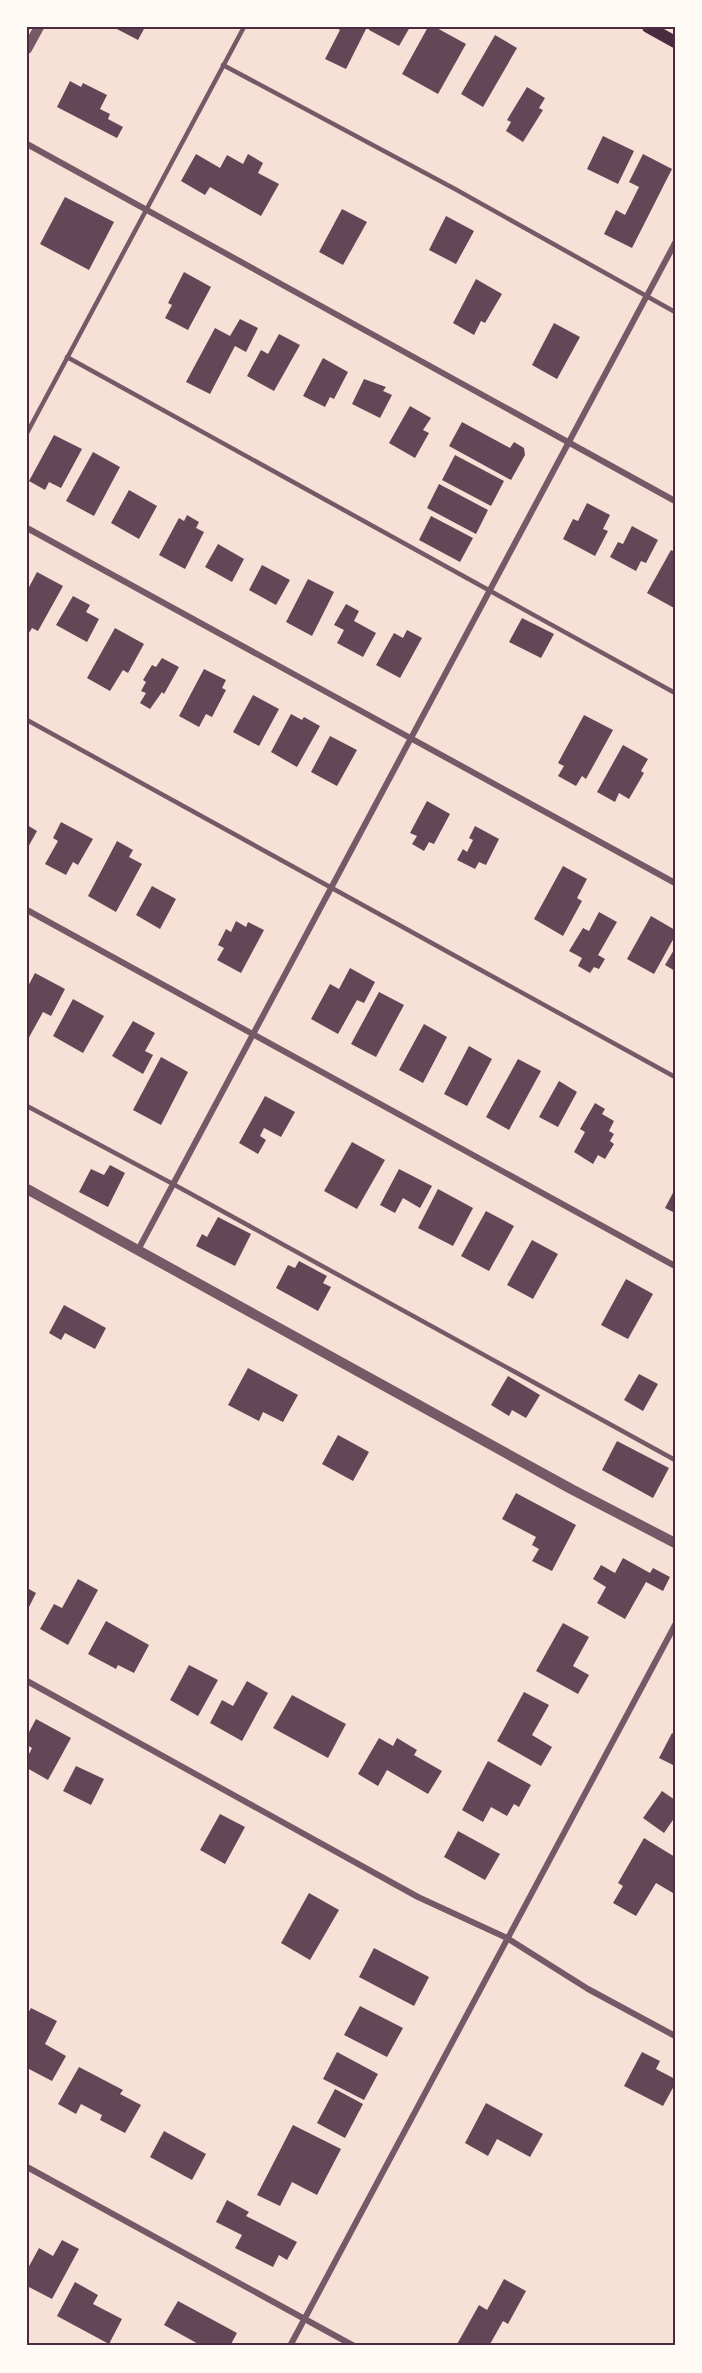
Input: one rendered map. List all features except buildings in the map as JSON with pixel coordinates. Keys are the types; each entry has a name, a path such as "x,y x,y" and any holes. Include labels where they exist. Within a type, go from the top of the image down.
{"main road":[{"path":"648,27 675,42"}],"street":[{"path":"27,49 39,27"},
{"path":"27,144 675,501"},
{"path":"138,1250 675,243"},
{"path":"27,528 675,883"},
{"path":"27,910 675,1266"},
{"path":"27,1189 573,1490 675,1543"},
{"path":"290,2346 675,1625"},
{"path":"27,1681 418,1898 507,1938 588,1989 675,2036"},
{"path":"27,2167 354,2346"}],"lane":[{"path":"27,433 244,27"},
{"path":"223,65 465,195 675,312"},
{"path":"67,357 675,693"},
{"path":"27,720 675,1077"},
{"path":"27,1106 675,1460"}]}
